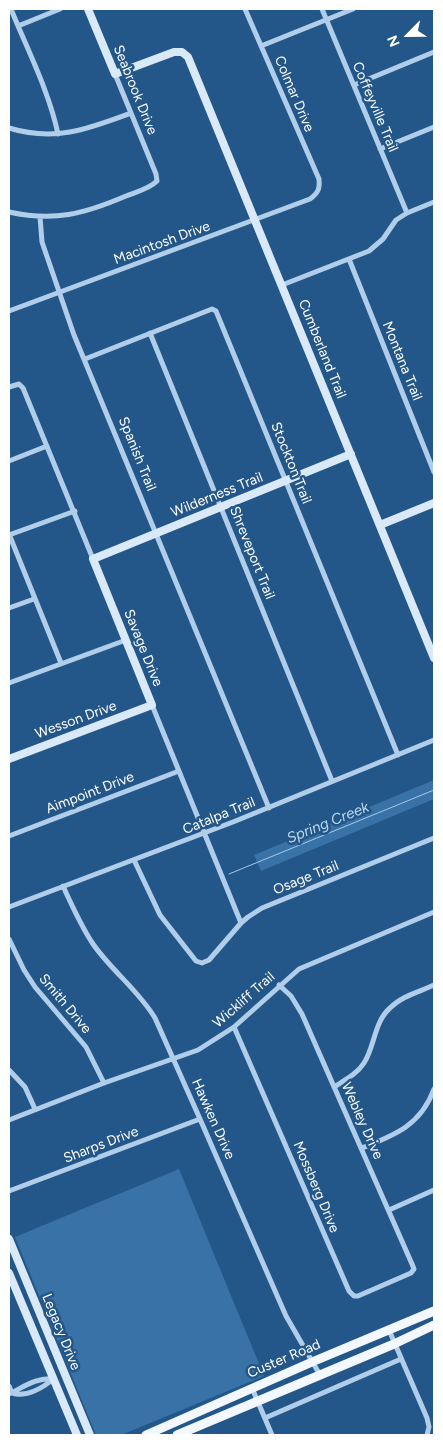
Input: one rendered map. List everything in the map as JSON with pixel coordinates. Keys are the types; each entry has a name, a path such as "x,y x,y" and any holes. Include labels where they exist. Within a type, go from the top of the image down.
{"main road":[{"name":"Custer Road","path":"146,1435 434,1311"},
{"name":"Custer Road","path":"181,1434 394,1344 434,1325"},
{"path":"180,1420 181,1434"}],"street":[{"path":"11,9 46,93 58,134"},
{"path":"18,26 60,9"},
{"name":"Seabrook Drive","path":"40,217 60,217 82,213 151,186 157,181 156,174 88,9"},
{"name":"Colmar Drive","path":"245,9 319,179 319,190"},
{"name":"Coffeyville Trail","path":"322,9 407,213"},
{"path":"261,46 353,9"},
{"name":"Cumberland Trail","path":"115,74 174,52 182,52 188,57 434,658"},
{"path":"354,85 434,52"},
{"path":"9,128 27,132 58,134 81,131 131,113"},
{"path":"380,149 434,127"},
{"name":"Macintosh Drive","path":"9,311 256,221 310,199 319,190"},
{"path":"282,285 369,251 376,246 396,220 407,213 434,202"},
{"path":"9,212 40,217"},
{"name":"Spanish Trail","path":"40,217 42,242 74,334 269,808"},
{"name":"Montana Trail","path":"349,259 434,472"},
{"name":"Stockton Trail","path":"85,359 212,309 216,311 398,754"},
{"name":"Shreveport Trail","path":"150,333 332,781"},
{"name":"Savage Drive","path":"9,387 19,384 23,388 75,511 241,924"},
{"path":"9,461 47,446"},
{"name":"Wilderness Trail","path":"93,559 351,454"},
{"path":"380,525 434,503"},
{"path":"61,664 9,535 75,511"},
{"path":"9,608 34,599"},
{"path":"9,683 126,640"},
{"name":"Wesson Drive","path":"9,759 152,706"},
{"name":"Catalpa Trail","path":"9,906 205,834 434,740"},
{"name":"Aimpoint Drive","path":"9,836 179,771"},
{"name":"Osage Trail","path":"134,860 155,906 166,923 196,961 202,963 209,960 248,917 262,908 434,838"},
{"name":"Hawken Drive","path":"63,886 78,919 93,944 151,1012 174,1059 286,1316 320,1375"},
{"name":"Wickliff Trail","path":"9,1120 104,1083 198,1050 234,1026 293,973 306,965 434,912"},
{"name":"Smith Drive","path":"9,939 24,970 35,987 86,1047 104,1083"},
{"name":"Webley Drive","path":"279,985 290,996 301,1012 389,1210 412,1264 413,1271"},
{"path":"334,1087 356,1073 364,1064 381,1018 390,1007 404,998 434,986"},
{"name":"Mossberg Drive","path":"234,1026 349,1291 354,1296 358,1296 413,1271"},
{"path":"9,1070 25,1087 35,1109"},
{"path":"362,1148 407,1127 421,1114 434,1090"},
{"name":"Sharps Drive","path":"9,1191 200,1119"},
{"path":"389,1210 434,1190"},
{"name":"Legacy Drive","path":"9,1239 90,1435"},
{"name":"Legacy Drive","path":"9,1273 77,1435"},
{"path":"389,1330 427,1418 429,1427 427,1435"},
{"path":"265,1418 401,1359"},
{"path":"10,1394 16,1389 44,1378 53,1379 65,1374"},
{"path":"9,1386 10,1394"},
{"path":"252,1388 272,1435"}],"shaded area":[{"path":"434,780 434,799 261,871 254,855"},
{"path":"179,1169 264,1376 121,1435 96,1435 15,1237"}],"waterway":[{"name":"Spring Creek","path":"229,874 434,790"}]}
